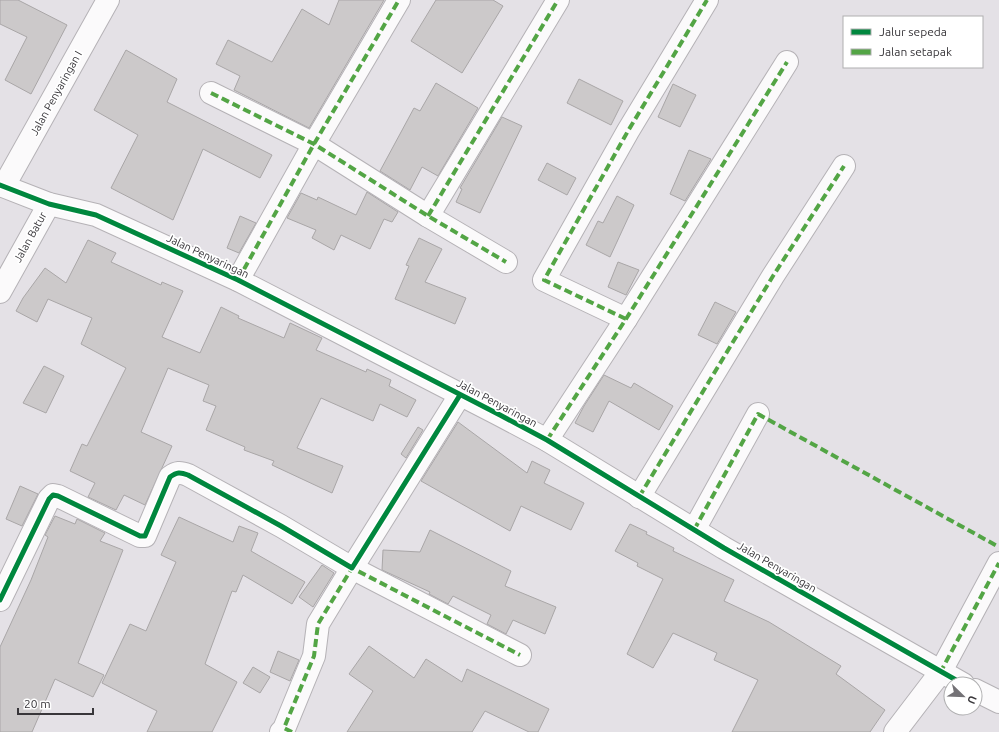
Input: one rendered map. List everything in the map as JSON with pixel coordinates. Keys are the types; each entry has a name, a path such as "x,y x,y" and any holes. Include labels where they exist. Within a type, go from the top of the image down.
{"street":[{"name":"Jalan Penyaringan I","path":"2,185 108,0"},
{"path":"238,280 314,144 399,0"},
{"path":"428,216 558,0"},
{"path":"626,320 544,280 628,131 706,0"},
{"path":"546,440 626,320 787,62"},
{"path":"211,93 314,144 428,216 506,262"},
{"path":"639,497 773,276 844,166"},
{"name":"Jalan Penyaringan","path":"2,185 49,204 96,215 238,280 460,395 546,440 694,530 948,676"},
{"name":"Jalan Batur","path":"0,292 49,204"},
{"path":"286,731 314,656 318,624 460,395"},
{"path":"694,530 758,414"},
{"path":"0,600 49,499 53,495 58,496 140,536 145,536 170,477 180,472 281,526 352,568 520,655"},
{"path":"895,732 940,672 999,563"},
{"path":"983,694 999,702"}],"building":[{"path":"0,0 18,0 67,25 31,94 5,80 27,37 0,24"},
{"path":"339,0 384,0 309,128 234,90 240,76 216,64 228,40 272,62 302,9 329,25"},
{"path":"436,0 493,0 503,6 462,73 411,41"},
{"path":"126,50 177,79 167,102 272,155 260,178 203,149 173,220 111,188 138,135 94,110"},
{"path":"579,79 623,101 611,125 567,103"},
{"path":"436,83 478,108 438,176 422,167 410,190 380,171 414,108 420,111"},
{"path":"673,84 696,95 680,127 658,117"},
{"path":"502,117 522,126 480,213 456,202 462,189 460,188"},
{"path":"689,150 711,159 685,201 670,194"},
{"path":"547,163 576,178 567,195 538,180"},
{"path":"367,192 398,212 392,222 384,219 370,249 341,235 334,250 312,238 316,230 287,218 301,193 317,200 318,197 356,215"},
{"path":"617,196 634,205 610,257 586,245 598,221 603,223"},
{"path":"240,216 256,223 239,253 227,248"},
{"path":"419,238 442,249 425,282 466,298 455,324 395,299 409,266 406,265"},
{"path":"88,240 116,253 111,262 161,285 162,282 183,291 162,337 200,353 221,307 239,316 238,318 284,338 290,323 322,338 316,350 366,372 367,369 391,380 389,386 416,400 407,417 380,404 373,421 321,398 297,448 343,466 332,493 272,465 274,461 244,450 245,447 206,430 216,406 203,401 209,385 168,368 141,432 172,446 145,505 124,495 116,510 88,497 95,483 70,471 82,444 87,446 126,368 81,344 92,318 48,299 37,322 16,311 23,298 45,268 66,283"},
{"path":"618,262 639,270 626,295 608,287"},
{"path":"715,302 736,312 717,344 698,335"},
{"path":"44,366 64,376 46,413 23,403"},
{"path":"604,375 631,388 634,383 673,406 659,430 609,401 593,432 575,423"},
{"path":"458,422 527,473 532,461 550,470 544,483 584,503 571,530 521,506 510,531 421,481"},
{"path":"418,427 423,430 406,458 401,454"},
{"path":"20,486 38,494 22,526 6,519"},
{"path":"55,516 75,524 77,519 105,533 100,541 123,550 78,663 104,675 93,697 55,679 32,732 0,732 0,647 31,580 48,537 45,535"},
{"path":"179,517 233,542 239,526 258,533 251,551 305,582 292,604 243,575 236,592 232,591 205,664 237,682 212,732 147,732 157,711 102,683 130,624 146,631 176,562 161,555"},
{"path":"630,524 674,548 673,551 734,580 724,601 769,622 841,666 836,674 885,710 870,732 732,732 758,680 714,660 717,653 673,633 653,668 627,654 663,579 637,566 638,563 615,551"},
{"path":"430,530 511,571 505,586 556,607 545,634 513,620 506,634 487,624 491,615 453,596 448,604 429,594 430,592 382,570 383,550 420,552"},
{"path":"322,565 334,573 313,607 299,597"},
{"path":"369,646 414,678 426,659 462,682 467,669 549,709 538,732 529,732 485,711 472,732 347,732 373,691 349,674"},
{"path":"278,651 299,660 290,681 270,672"},
{"path":"253,667 270,677 260,693 243,683"}],"marked path":[{"path":"238,280 314,144 399,0"},
{"path":"428,216 558,0"},
{"path":"626,319 544,280 628,131 707,0"},
{"path":"547,440 626,319 787,62"},
{"path":"211,93 314,144 428,216 506,262"},
{"path":"639,497 773,276 844,166"},
{"path":"694,530 758,414 999,547"},
{"path":"940,673 999,563"},
{"path":"292,732 284,728 314,656 318,624 352,568 520,655"}],"cycle path":[{"path":"0,185 49,204 96,215 238,280 500,415 547,440 724,548 949,676"},
{"path":"0,600 49,499 53,495 58,496 140,536 145,536 170,477 179,473 188,475 281,526 352,568 460,395"}]}
